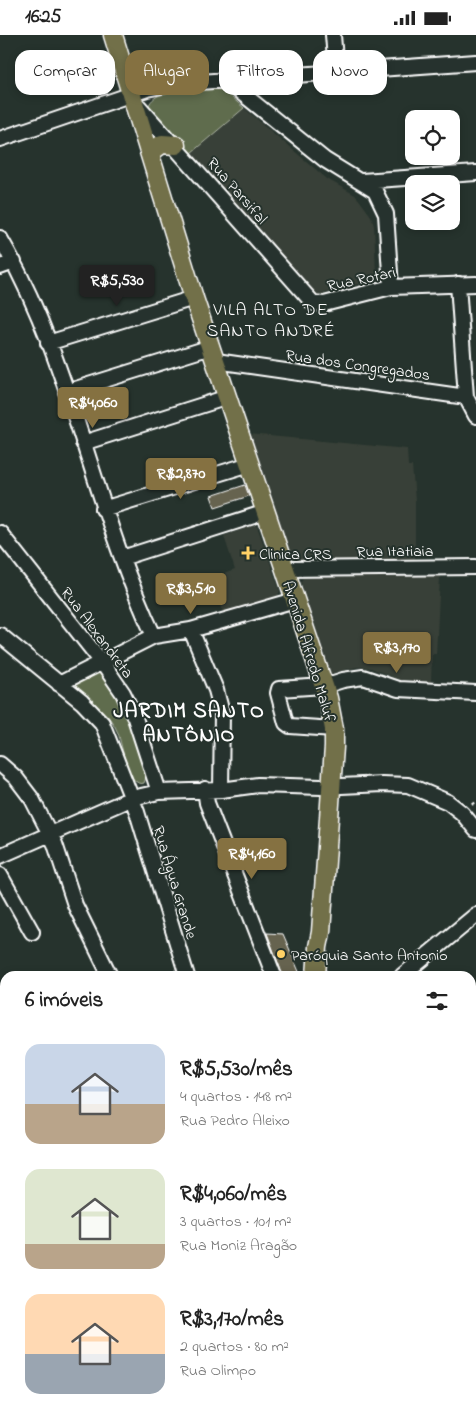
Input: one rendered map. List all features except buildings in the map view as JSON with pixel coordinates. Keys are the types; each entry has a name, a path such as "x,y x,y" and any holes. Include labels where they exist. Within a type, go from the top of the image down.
{"main road":[{"name":"Avenida Alfredo Maluf","path":"113,35 151,152 194,298 324,686 334,729 322,933 318,947 316,971"},
{"path":"151,152 162,144 176,145"},
{"name":"Avenida Alfredo Maluf","path":"322,933 324,946 322,971"}],"street":[{"path":"333,35 334,50"},
{"path":"387,68 476,62"},
{"path":"0,139 172,84 219,78"},
{"path":"244,95 321,157 362,181 375,191 384,207 391,287"},
{"name":"Rua Parsifal","path":"133,97 304,295 313,303"},
{"path":"362,181 476,173"},
{"path":"0,238 27,288 66,392 103,509 154,636"},
{"path":"0,267 14,262"},
{"name":"Rua Rotari","path":"313,303 324,303 391,287 476,283"},
{"path":"458,284 466,397 476,416"},
{"path":"48,343 194,298"},
{"path":"66,392 213,354"},
{"name":"Rua dos Congregados","path":"213,354 466,397"},
{"path":"82,443 228,397"},
{"path":"103,509 250,463"},
{"path":"122,558 266,511"},
{"name":"Rua Alexandreta","path":"0,533 101,661 130,706 159,792"},
{"name":"Rua Itatiaia","path":"285,569 476,567"},
{"path":"59,684 101,661 154,636 191,630 295,600"},
{"path":"191,630 216,690 222,713 221,790"},
{"name":"Rua Água Grande","path":"0,635 82,702 102,723 132,798 184,971"},
{"path":"334,729 290,726 283,719 279,689 324,686 343,680 363,677 398,689 476,693"},
{"path":"0,764 24,788 50,835 75,905 106,971"},
{"path":"0,856 132,798 159,792 205,789 221,790 258,785 332,787 382,784 408,785 448,802 462,813 476,830"},
{"path":"205,789 207,803 272,971"},
{"path":"0,875 32,933"},
{"path":"408,971 476,915"}],"shaded area":[{"path":"244,108 327,179 355,195 360,201 371,216 374,226 376,275 373,280 315,296 304,287 191,153"},
{"path":"248,434 407,449 408,466 412,466 415,501 415,563 298,564 289,558"},
{"name":"Clinica CRS","path":"254,525 257,526 280,591 277,598 224,615 212,578 235,570 224,536"},
{"path":"440,576 436,654 432,654 431,682 400,680 371,668 357,667 329,674 301,582 303,578"}],"green space":[{"path":"209,87 219,89 219,95 229,95 244,108 191,153 148,109 153,100 160,95 209,95"},
{"path":"99,672 117,694 129,720 147,775 144,783 138,783 130,773 118,733 110,719 72,687 71,681"}],"place":[{"name":"Clinica CRS","path":"248,553"},
{"name":"Paróquia Santo Antonio","path":"281,954"}],"district":[{"name":"VILA ALTO DE SANTO ANDRÉ","path":"271,320"},
{"name":"JARDIM SANTO ANTÔNIO","path":"189,722"}]}
